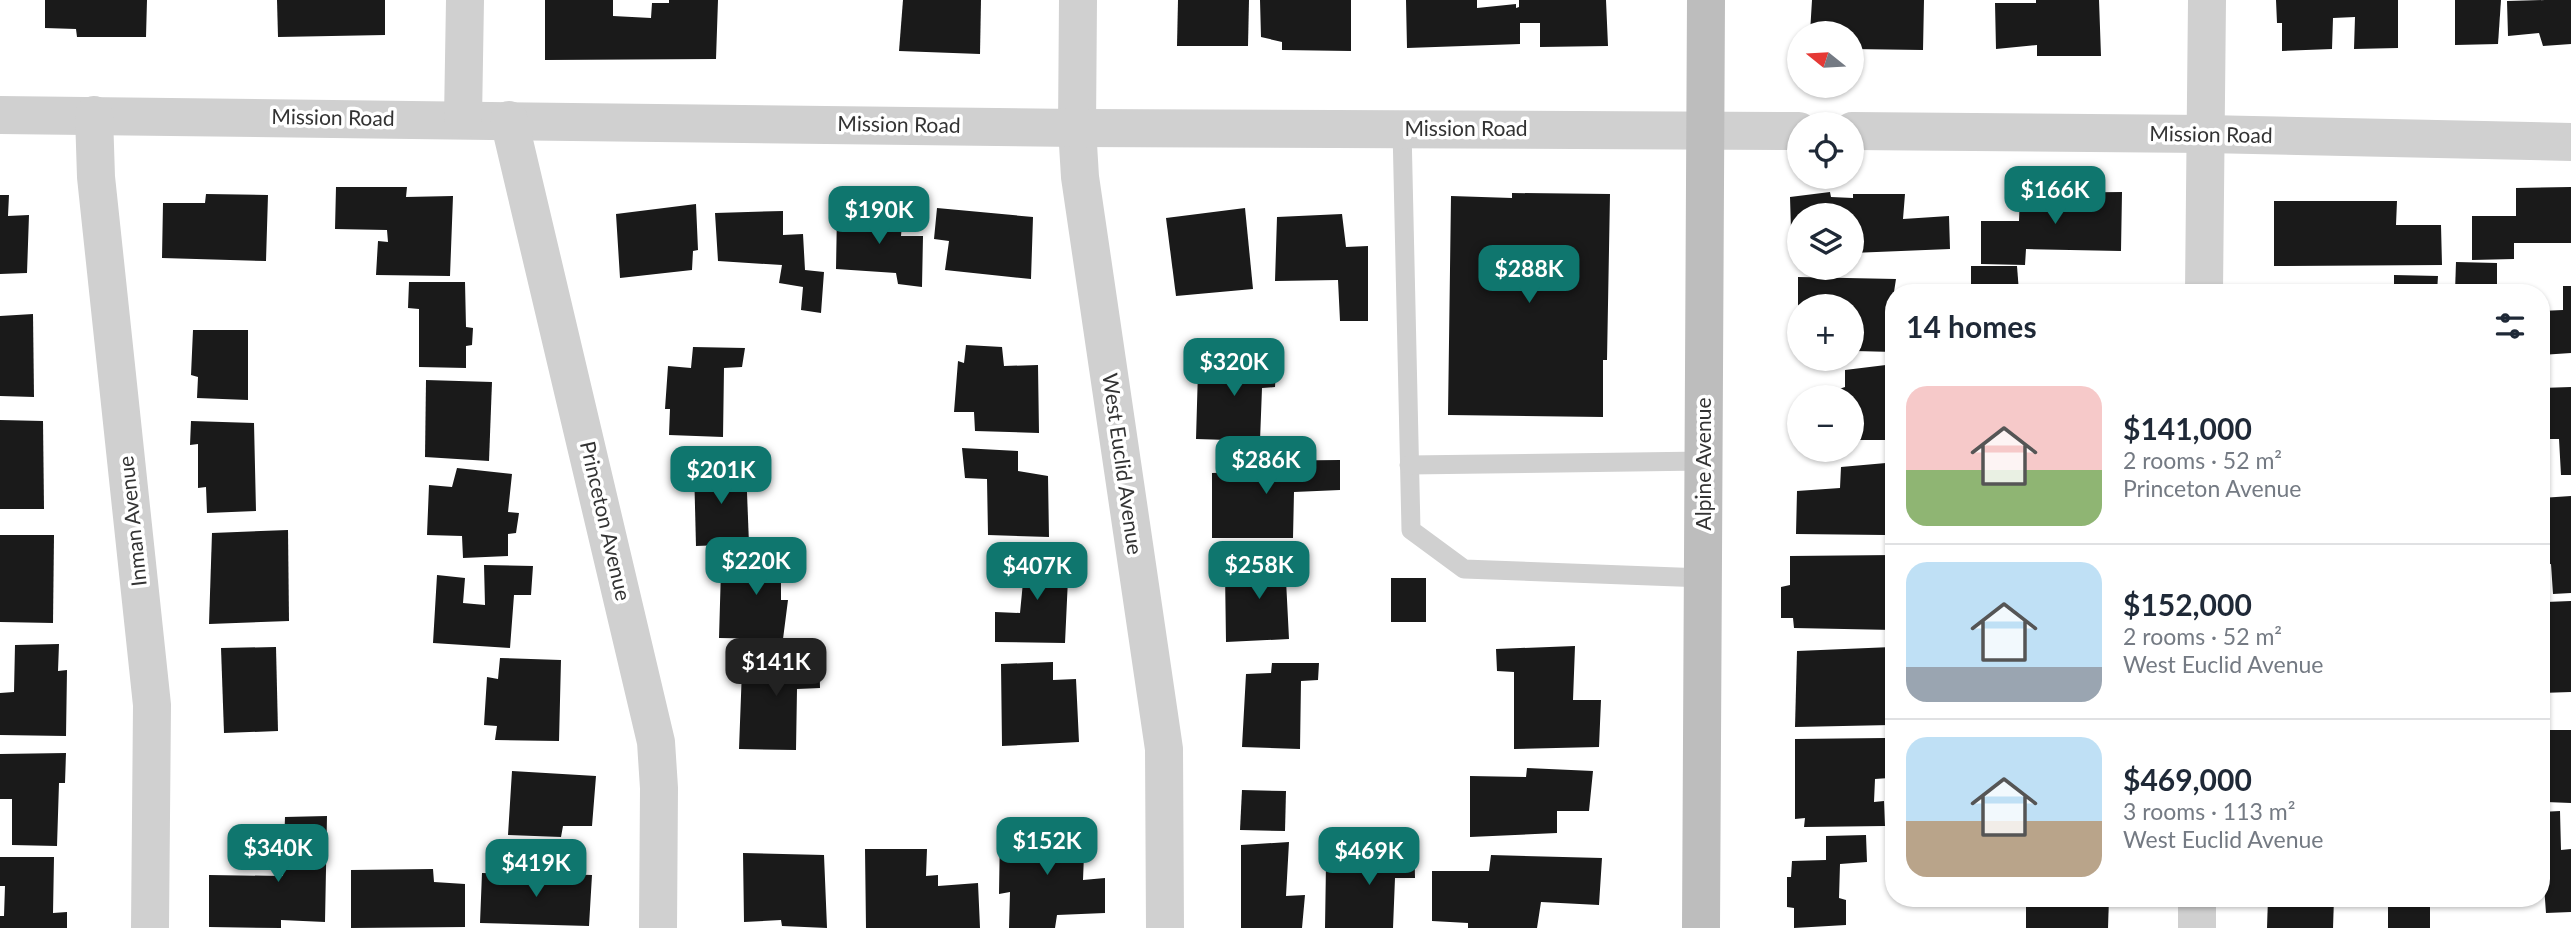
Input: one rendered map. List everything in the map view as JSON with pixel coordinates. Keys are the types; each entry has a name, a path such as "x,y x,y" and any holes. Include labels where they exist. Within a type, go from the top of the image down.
{"street":[{"path":"463,119 465,0"},
{"name":"West Euclid Avenue","path":"1078,0 1077,128 1080,177 1164,748 1165,928"},
{"name":"Alpine Avenue","path":"1701,928 1706,0"},
{"path":"2204,284 2207,0"},
{"name":"Mission Road","path":"0,114 1077,128 1787,131"},
{"name":"Inman Avenue","path":"94,115 96,177 152,705 150,928"},
{"name":"Princeton Avenue","path":"509,120 656,742 659,788 658,928"},
{"name":"Mission Road","path":"1864,131 2206,134 2571,142"},
{"path":"2197,907 2197,928"}],"lane":[{"path":"1402,129 1411,530 1464,569 1704,578"},
{"path":"1409,465 1704,461"}],"building":[{"path":"45,0 147,0 146,37 77,37 76,29 45,28"},
{"path":"277,0 385,0 385,35 278,37"},
{"path":"545,0 613,0 613,16 651,18 652,3 669,3 669,0 718,0 716,59 545,60"},
{"path":"903,0 981,0 980,54 899,51"},
{"path":"1178,0 1249,0 1248,46 1177,46"},
{"path":"1260,0 1351,0 1351,51 1282,50 1282,42 1261,37"},
{"path":"1406,0 1477,0 1477,8 1516,4 1516,8 1519,7 1519,0 1606,0 1608,46 1540,47 1540,23 1520,23 1520,44 1407,48"},
{"path":"1812,0 1924,0 1923,50 1864,49 1864,21 1811,21"},
{"path":"2036,0 2099,0 2101,56 2037,56 2037,45 1996,49 1995,3 2036,3"},
{"path":"2276,0 2398,0 2398,48 2354,49 2355,17 2333,18 2332,49 2282,51 2282,23 2277,23"},
{"path":"2455,0 2501,0 2498,44 2455,45"},
{"path":"2571,0 2571,44 2543,46 2539,33 2508,36 2507,1"},
{"path":"336,187 407,187 406,197 453,196 450,276 376,275 378,241 388,242 387,230 335,229"},
{"path":"2571,187 2571,243 2514,243 2514,259 2472,260 2472,216 2516,216 2516,188"},
{"path":"1830,192 1831,197 1853,198 1853,194 1905,194 1903,219 1949,216 1950,249 1864,253 1864,203 1790,203 1790,197"},
{"path":"2122,192 2121,251 2026,249 2025,265 1981,264 1981,221 2019,221 2020,193"},
{"path":"1512,193 1610,194 1607,360 1603,360 1603,417 1448,415 1451,196 1512,198"},
{"path":"206,194 268,195 266,261 162,258 163,203 205,203"},
{"path":"0,195 9,195 8,216 29,215 27,273 0,274"},
{"path":"2274,201 2397,201 2396,225 2441,225 2442,265 2274,266"},
{"path":"696,204 698,250 693,251 692,270 620,278 616,214"},
{"path":"937,208 1033,217 1031,279 945,270 949,241 934,239"},
{"path":"1245,208 1253,289 1176,296 1166,218"},
{"path":"783,211 783,235 803,234 805,270 824,272 821,313 801,310 803,287 779,283 782,265 718,261 715,213"},
{"path":"903,212 901,236 923,236 922,287 898,284 896,273 836,269 837,213"},
{"path":"1342,214 1346,247 1368,246 1368,321 1340,321 1338,280 1275,281 1277,217"},
{"path":"2456,262 2497,263 2497,284 2455,284"},
{"path":"1971,266 2017,266 2018,284 1971,284"},
{"path":"2394,275 2438,276 2438,284 2394,284"},
{"path":"1896,279 1895,284 1885,284 1885,352 1864,351 1864,294 1798,294 1798,280"},
{"path":"409,282 465,282 466,327 473,328 472,345 466,346 466,368 419,367 419,309 408,308"},
{"path":"2563,286 2571,286 2571,353 2550,354 2550,311 2563,310"},
{"path":"33,314 34,397 0,396 0,316"},
{"path":"193,330 248,330 248,400 197,398 198,377 191,375"},
{"path":"966,345 1002,347 1004,366 1038,365 1039,433 975,431 974,412 954,412 958,361 964,363"},
{"path":"693,347 745,348 742,367 724,368 723,437 669,435 670,409 665,409 668,366 691,368"},
{"path":"1227,355 1277,356 1275,387 1262,388 1260,441 1196,439 1198,370 1226,370"},
{"path":"1885,365 1885,440 1864,440 1864,385 1845,385 1845,371 1864,371 1864,368"},
{"path":"426,380 492,382 489,461 425,457"},
{"path":"2571,387 2571,475 2561,475 2559,439 2550,439 2550,388"},
{"path":"0,420 43,421 44,509 0,509"},
{"path":"191,421 254,423 256,511 207,513 206,487 198,488 198,444 190,445"},
{"path":"962,448 1018,451 1018,471 1048,476 1049,537 988,535 987,479 965,478"},
{"path":"1340,460 1340,490 1294,492 1293,538 1212,538 1212,473 1238,472 1238,461"},
{"path":"1885,463 1885,535 1796,534 1797,491 1840,488 1841,467"},
{"path":"694,467 746,467 749,544 696,546"},
{"path":"457,468 512,474 508,512 519,513 516,533 508,534 508,556 463,558 462,536 427,535 429,485 452,487"},
{"path":"2571,496 2571,593 2553,594 2550,497"},
{"path":"288,530 289,621 209,624 212,533"},
{"path":"0,535 54,535 53,623 0,622"},
{"path":"796,548 794,574 781,575 781,600 788,600 783,639 719,638 721,569 748,570 746,553"},
{"path":"1885,555 1885,630 1794,628 1793,618 1781,618 1781,587 1790,585 1790,556"},
{"path":"1009,557 1069,557 1065,643 995,642 995,612 1020,613 1023,582 1008,582"},
{"path":"1297,560 1298,579 1286,580 1289,639 1226,642 1225,572 1249,571 1249,561"},
{"path":"484,565 533,566 531,595 514,595 510,648 433,643 437,575 465,578 463,603 485,605"},
{"path":"1391,578 1426,578 1426,622 1391,622"},
{"path":"2571,601 2571,692 2550,693 2550,602"},
{"path":"59,644 58,671 67,670 66,736 0,735 0,693 14,692 15,645"},
{"path":"1575,646 1573,700 1601,700 1599,747 1514,749 1514,672 1497,671 1496,649"},
{"path":"276,647 278,731 224,733 221,648"},
{"path":"819,647 820,688 797,689 796,750 739,749 742,669 769,669 766,648"},
{"path":"1885,647 1885,725 1795,727 1797,651"},
{"path":"500,658 561,660 559,741 495,740 497,726 484,725 487,677 498,679"},
{"path":"1053,662 1053,680 1076,679 1079,742 1002,746 1001,664"},
{"path":"1272,663 1319,663 1318,680 1301,681 1300,749 1242,747 1246,674 1271,673"},
{"path":"2550,730 2571,730 2571,803 2550,802"},
{"path":"1885,738 1885,778 1875,779 1874,802 1884,801 1885,826 1804,827 1805,818 1795,819 1795,739"},
{"path":"66,753 65,783 59,783 57,846 12,845 12,799 0,799 0,754"},
{"path":"1527,768 1593,771 1589,811 1557,811 1557,833 1470,837 1470,776 1526,777"},
{"path":"512,771 596,776 592,826 563,826 561,837 508,835"},
{"path":"1242,790 1286,791 1285,831 1240,830"},
{"path":"2560,811 2561,850 2571,849 2571,912 2546,913 2546,907 2550,907 2550,812"},
{"path":"327,816 325,922 281,920 281,928 209,927 209,875 283,876 285,817"},
{"path":"1085,828 1083,880 1105,878 1105,913 1057,915 1055,928 1009,928 1010,892 999,894 1000,830"},
{"path":"1866,835 1867,862 1840,864 1839,898 1846,900 1846,925 1794,928 1794,908 1787,907 1787,877 1791,877 1792,861 1826,860 1826,836"},
{"path":"1379,836 1414,836 1415,878 1395,878 1393,928 1325,928 1326,864 1377,864"},
{"path":"1289,842 1286,896 1305,895 1302,928 1241,928 1241,845"},
{"path":"865,849 927,849 926,876 938,875 938,886 978,883 980,928 866,928"},
{"path":"743,853 824,855 827,928 782,926 781,920 744,922"},
{"path":"1491,855 1602,858 1599,905 1541,902 1537,928 1468,928 1468,923 1432,921 1432,871 1489,871"},
{"path":"0,857 54,857 53,913 67,912 67,928 0,928 0,916 4,916 5,886 0,886"},
{"path":"433,869 434,882 465,884 465,927 351,928 351,870"},
{"path":"482,873 516,874 515,883 524,883 523,873 592,875 589,926 480,923"},
{"path":"2026,907 2109,907 2108,928 2026,928"},
{"path":"2268,907 2334,907 2333,928 2267,928"},
{"path":"2388,907 2430,907 2430,928 2388,928"}]}
